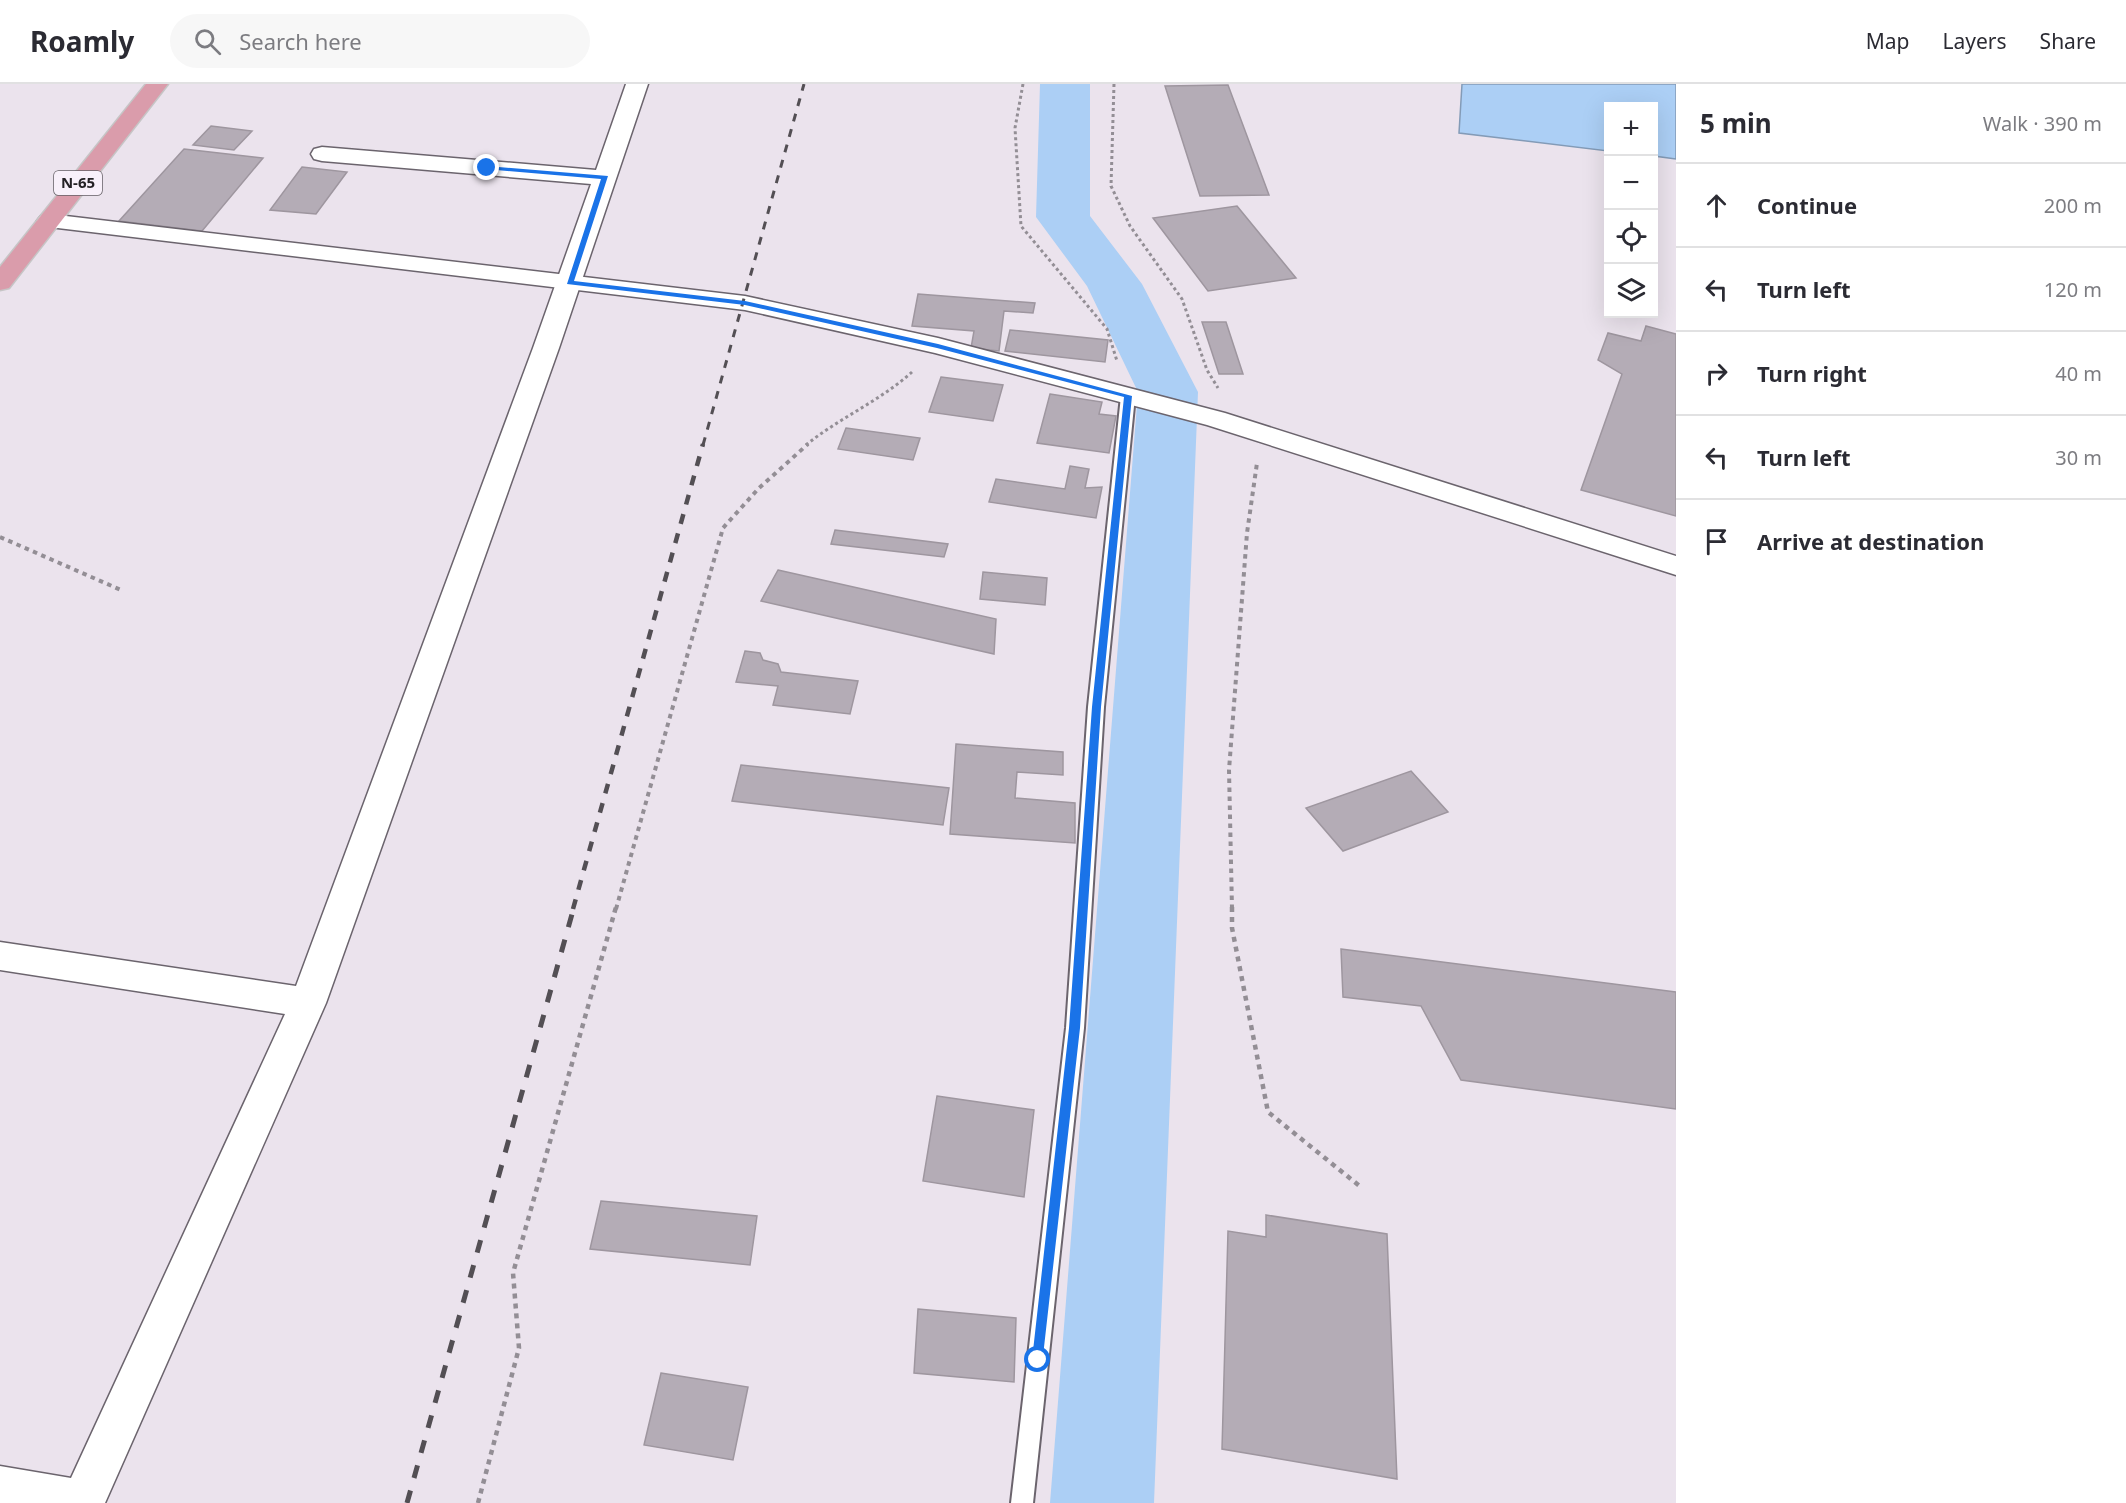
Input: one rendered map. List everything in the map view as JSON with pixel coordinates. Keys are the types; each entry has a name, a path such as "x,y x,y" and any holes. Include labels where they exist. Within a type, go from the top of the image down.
{"highway":[{"name":"N-65","path":"0,283 156,84"}],"street":[{"path":"0,1488 83,1503 308,1003 570,283 637,84"},
{"path":"322,154 605,178"},
{"path":"49,221 745,303 938,346 1261,432 1676,566"},
{"path":"0,956 308,1003"}],"lane":[{"path":"1022,1503 1075,1028 1096,707 1136,398"}],"path":[{"path":"1023,84 1015,128 1021,226 1107,329 1136,398"},
{"path":"1114,84 1111,186 1130,226 1182,299 1207,370 1228,406 1222,421"},
{"path":"478,1503 519,1348 513,1273 723,528 754,491 827,429 894,390 938,346"},
{"path":"1261,432 1247,533 1229,770 1232,928 1268,1112 1362,1188"},
{"path":"0,537 121,590"}],"water":[{"path":"1462,84 1676,84 1676,159 1658,157 1658,102 1604,102 1604,151 1459,133"}],"building":[{"path":"1228,85 1269,195 1200,196 1165,86"},
{"path":"211,126 252,131 234,150 193,145"},
{"path":"184,149 263,158 202,231 119,221"},
{"path":"302,167 347,172 316,214 270,210"},
{"path":"1237,206 1296,278 1208,291 1153,218"},
{"path":"918,294 1035,303 1033,313 1004,311 999,351 971,348 974,331 912,326"},
{"path":"1202,322 1226,322 1243,374 1219,374"},
{"path":"1646,326 1676,334 1676,516 1581,490 1622,374 1598,360 1608,333 1641,341"},
{"path":"1010,330 1108,340 1105,362 1005,351"},
{"path":"941,377 1003,385 993,421 929,412"},
{"path":"1050,394 1102,402 1099,414 1116,416 1109,453 1037,443"},
{"path":"846,428 920,438 913,460 838,449"},
{"path":"1070,466 1089,469 1085,488 1102,487 1096,518 989,502 996,479 1065,489"},
{"path":"835,530 948,544 944,557 831,544"},
{"path":"778,570 996,619 994,654 761,601"},
{"path":"983,572 1047,578 1045,605 980,599"},
{"path":"745,651 760,653 763,660 778,664 781,672 858,681 850,714 773,705 778,686 736,682"},
{"path":"956,744 1063,752 1063,775 1017,772 1015,798 1075,803 1075,843 950,834"},
{"path":"741,765 949,788 943,825 732,801"},
{"path":"1411,771 1448,812 1343,851 1306,808"},
{"path":"1341,949 1676,992 1676,1109 1461,1080 1421,1006 1343,997"},
{"path":"937,1096 1034,1110 1024,1197 923,1181"},
{"path":"601,1201 757,1216 750,1265 590,1249"},
{"path":"1266,1215 1387,1234 1397,1479 1222,1449 1228,1231 1266,1237"},
{"path":"918,1309 1016,1318 1014,1382 914,1373"},
{"path":"661,1373 748,1387 733,1460 644,1445"}],"waterway":[{"path":"1065,84 1063,217 1114,284 1168,392 1102,1503"}],"railway":[{"path":"703,445 804,84"},
{"path":"573,909 703,444"},
{"path":"407,1503 574,907"}],"route":[{"path":"487,168 605,178 570,283 745,303 938,346 1128,396 1096,707 1075,1028 1038,1360"}]}
